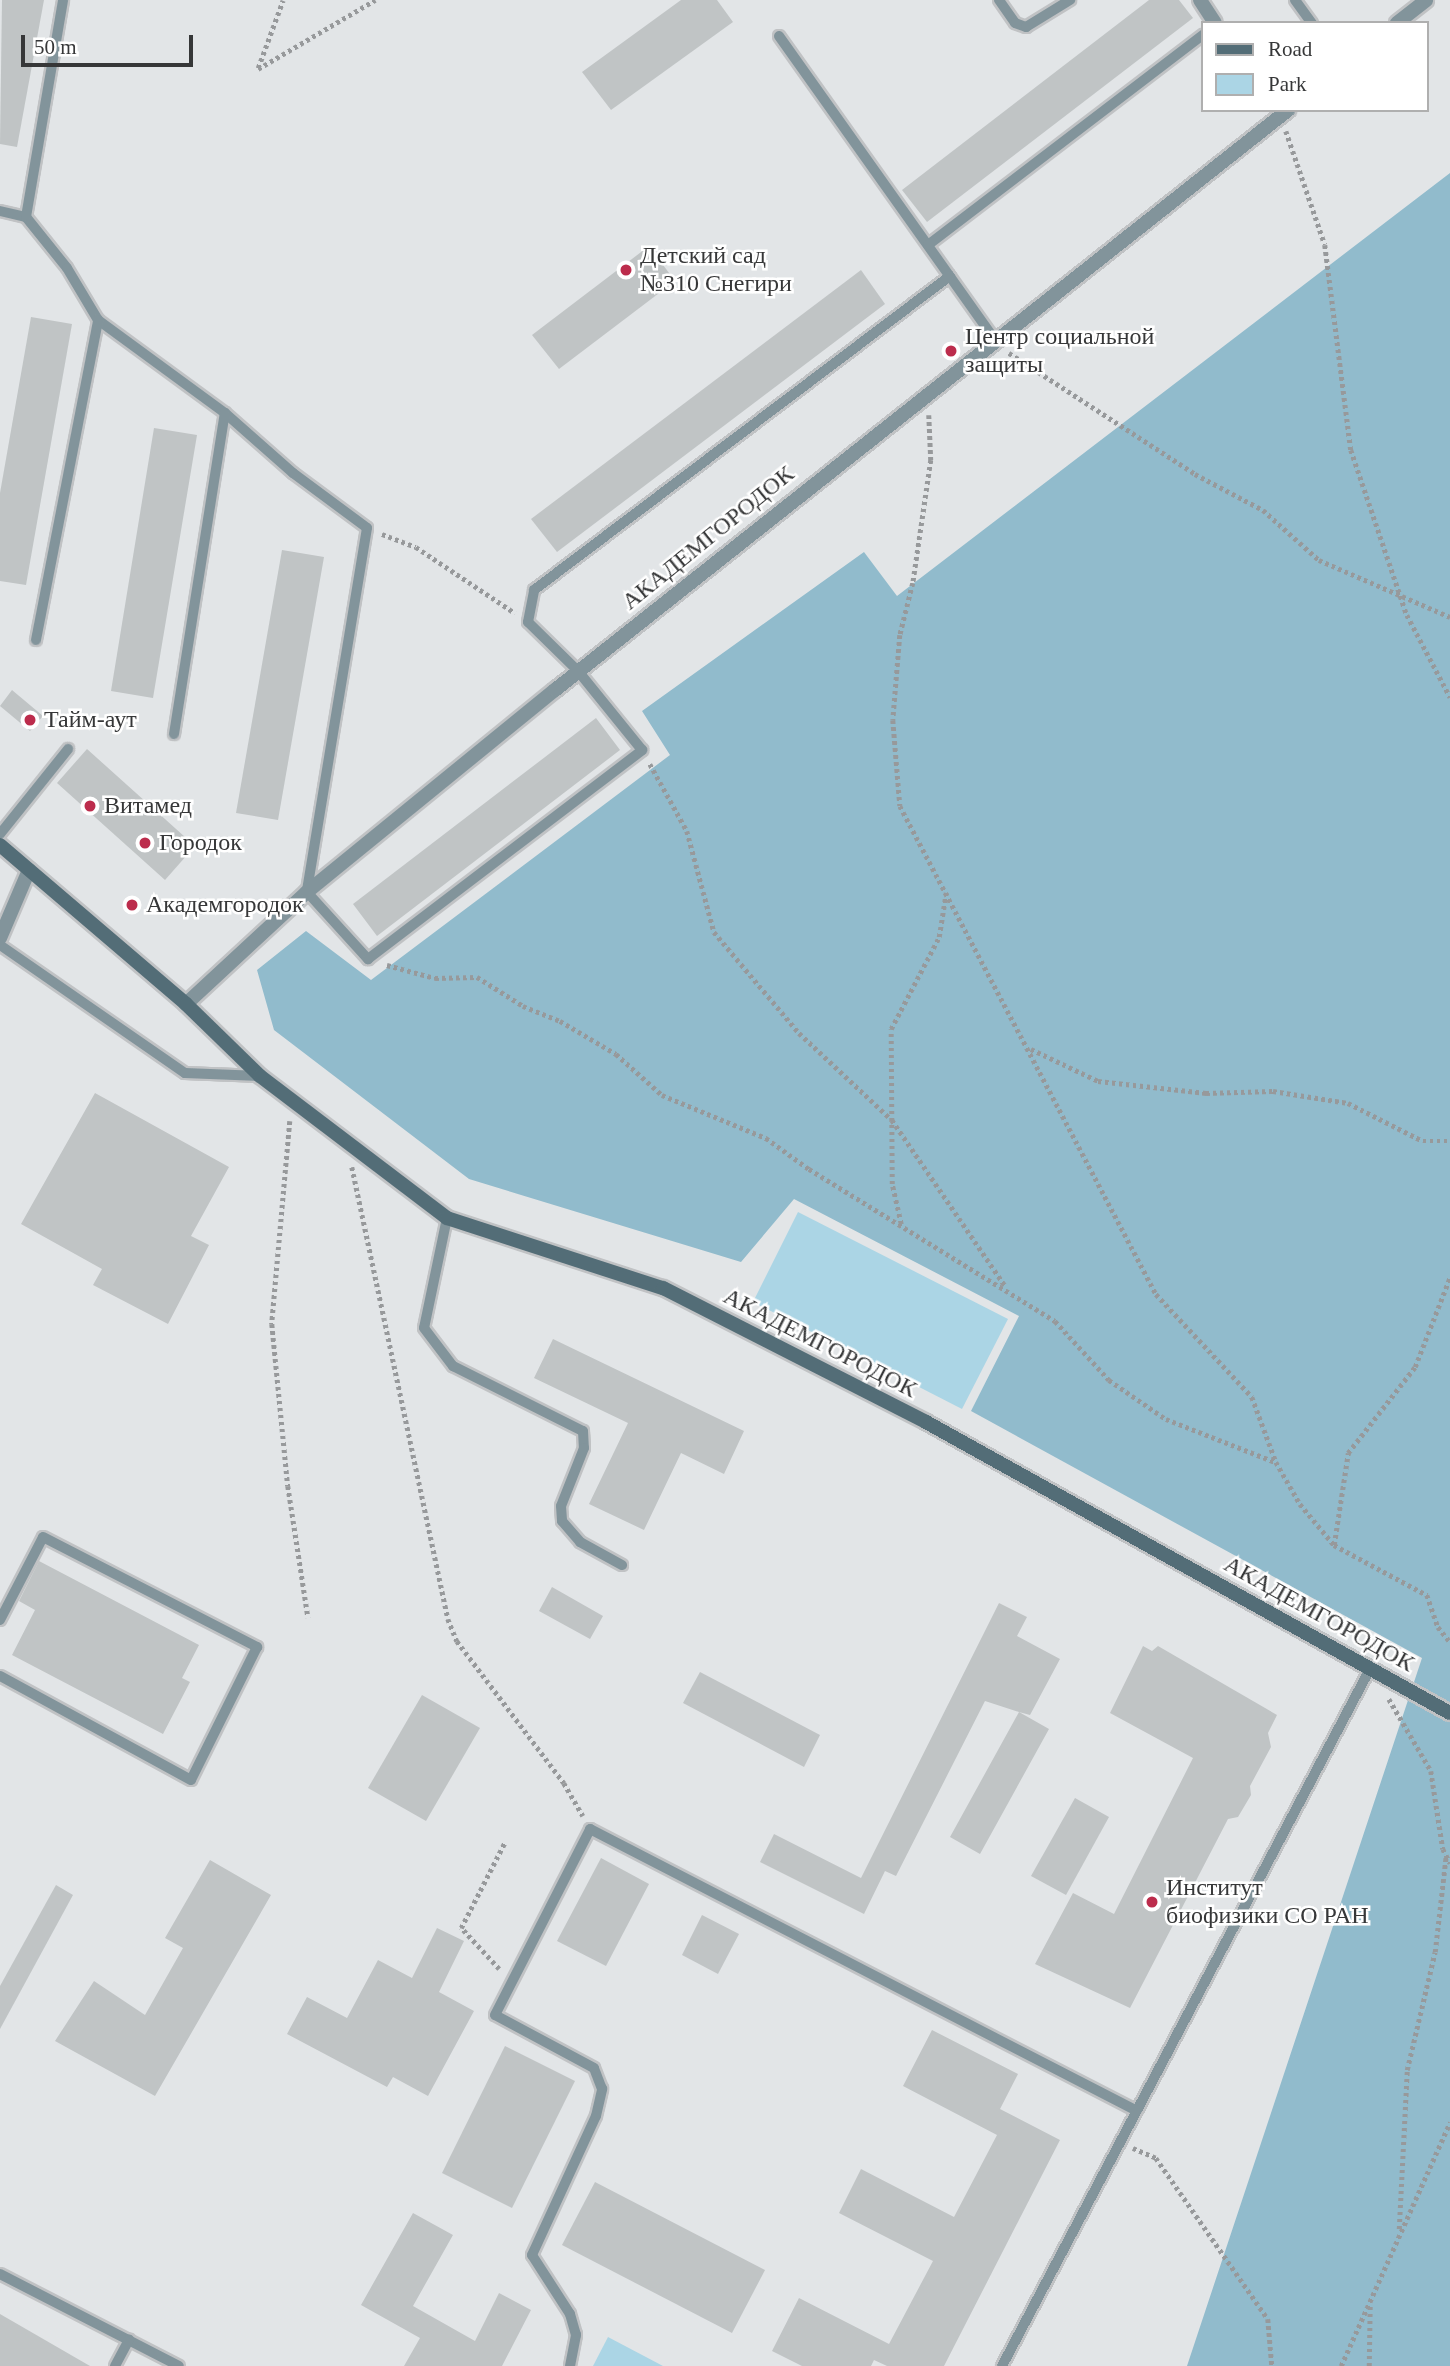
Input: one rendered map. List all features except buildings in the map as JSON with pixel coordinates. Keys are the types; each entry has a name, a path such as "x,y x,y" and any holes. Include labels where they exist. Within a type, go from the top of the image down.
{"street":[{"path":"1200,0 1214,21"},
{"path":"1400,21 1426,0"},
{"name":"АКАДЕМГОРОДОК","path":"186,1004 307,892 578,671 996,341 1276,115"},
{"name":"АКАДЕМГОРОДОК","path":"0,845 186,1004 260,1076 447,1218 663,1288 937,1428 1450,1713"},
{"path":"0,938 29,870"}],"lane":[{"path":"26,217 62,0"},
{"path":"999,0 1015,23 1026,27 1070,0"},
{"path":"1294,0 1310,21"},
{"path":"779,36 996,341"},
{"path":"928,245 1202,36"},
{"path":"0,211 26,217 67,268 98,320 225,413 293,473 367,528 307,892 368,959 642,750 578,671 528,622 534,590 950,276"},
{"path":"36,640 98,320"},
{"path":"174,734 225,413"},
{"path":"0,834 68,750"},
{"path":"0,945 185,1073 260,1076"},
{"path":"447,1218 424,1328 453,1366 583,1431 584,1448 561,1506 562,1521 580,1542 621,1565"},
{"path":"0,1620 43,1537 257,1647 191,1780 0,1676"},
{"path":"1002,2366 1370,1669"},
{"path":"570,2366 576,2335 569,2314 532,2256 596,2116 602,2088 594,2068 495,2015 590,1829 1137,2111"},
{"path":"0,2274 178,2366"},
{"path":"115,2366 129,2340"}],"path":[{"path":"283,0 258,69 375,0"},
{"path":"1276,115 1325,246 1351,450 1399,592 1450,697"},
{"path":"996,341 1195,474 1263,510 1319,559 1399,592 1450,617"},
{"path":"928,394 931,460 914,583 900,635 893,720 900,806 1029,1049 1063,1122 1156,1294 1252,1397 1276,1462 1300,1504 1334,1545 1427,1595 1438,1628 1450,1642"},
{"path":"367,528 416,547 528,622"},
{"path":"642,750 687,831 714,932 799,1032 892,1120 1009,1290"},
{"path":"901,1224 892,1184 891,1030 939,937 946,892"},
{"path":"368,959 435,978 477,977 616,1054 662,1095 766,1138 809,1169 1009,1290 1055,1321 1109,1380 1166,1419 1276,1462"},
{"path":"1029,1049 1098,1081 1206,1093 1273,1091 1348,1103 1423,1140 1450,1141"},
{"path":"292,1102 272,1324 288,1486 308,1617"},
{"path":"347,1142 448,1619 457,1642 565,1783 590,1829"},
{"path":"1334,1545 1348,1453 1415,1367 1450,1277"},
{"path":"1370,1669 1430,1771 1446,1855 1450,1863"},
{"path":"498,1979 499,1966 461,1928 505,1842"},
{"path":"1399,2230 1407,2070 1435,1952 1446,1855"},
{"path":"1341,2366 1399,2230 1450,2122"},
{"path":"1132,2147 1156,2158 1268,2319 1272,2366"},
{"path":"1369,2366 1370,2298"}],"green space":[{"path":"798,1212 1008,1319 962,1409 753,1302"},
{"path":"608,2337 663,2366 593,2366"}],"shaded area":[{"path":"1450,173 1450,2366 1187,2366 1422,1658 971,1411 1019,1316 794,1199 741,1262 469,1179 274,1030 257,970 306,931 371,980 670,755 642,711 864,552 897,596"}],"place":[{"name":"Детский сад №310 Снегири","path":"626,270"},
{"name":"Центр социальной защиты","path":"951,351"},
{"name":"Тайм-аут","path":"30,720"},
{"name":"Витамед","path":"90,806"},
{"name":"Городок","path":"145,843"},
{"name":"Академгородок","path":"132,905"},
{"name":"Институт биофизики СО РАН","path":"1152,1902"}]}
